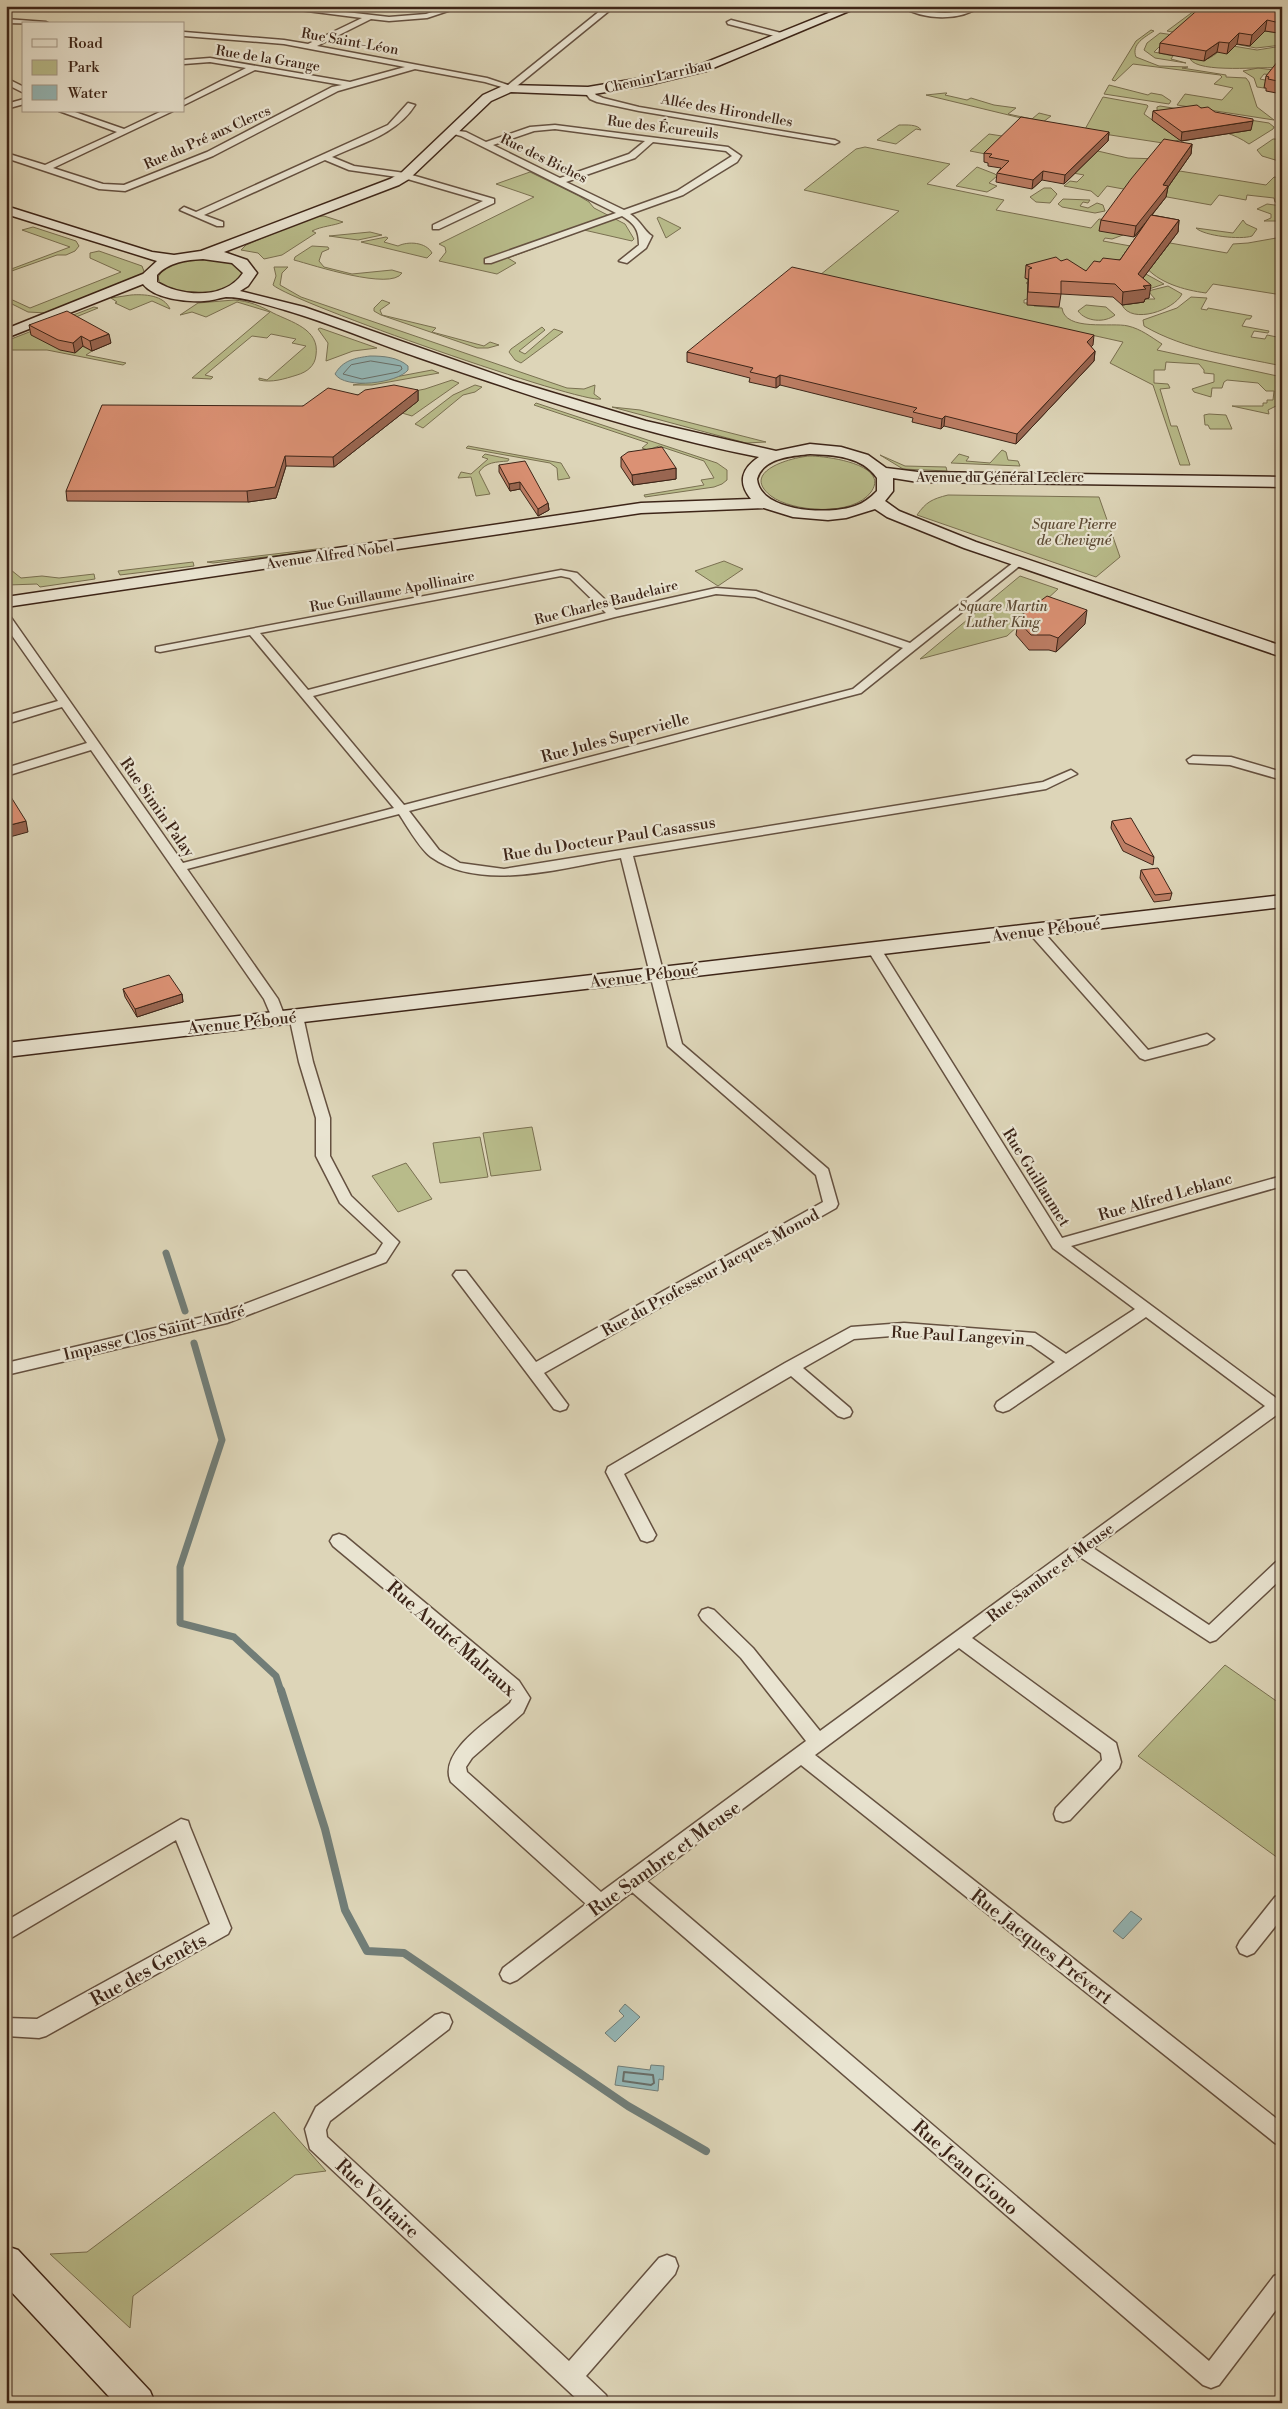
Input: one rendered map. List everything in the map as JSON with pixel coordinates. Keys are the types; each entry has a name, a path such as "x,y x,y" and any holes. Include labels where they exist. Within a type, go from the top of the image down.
{"main road":[{"name":"Chemin Larribau","path":"509,88 588,91 648,81 706,67 856,6"},
{"path":"6,210 150,256 176,259 203,255 239,244 319,210 390,186 405,176 487,98 509,88"},
{"path":"56,227 140,262 151,274 150,284 158,290"},
{"path":"230,258 239,244"},
{"path":"121,290 158,290 182,297 224,293 234,290 247,280 250,273 248,268 230,258 203,255"},
{"path":"6,334 121,290 176,259"},
{"path":"247,280 278,303"},
{"path":"224,293 278,303 479,374 667,432 776,455"},
{"path":"667,432 739,463 755,495 766,503 797,514 835,515 885,523 970,545"},
{"path":"749,481 754,468 776,455 810,449 829,450 863,459 881,472 886,482 880,497 893,514 970,545 1282,652"},
{"name":"Avenue du Général Leclerc","path":"881,472 918,477 1101,478 1118,481 1282,482"},
{"name":"Avenue Alfred Nobel","path":"653,507 749,481"},
{"name":"Avenue du Général Leclerc","path":"835,515 865,508 880,497 918,487 1103,486 1118,481"},
{"name":"Avenue Alfred Nobel","path":"6,602 653,507 766,503"},
{"name":"Avenue Péboué","path":"6,1050 1282,901"},
{"path":"6,2262 138,2403"}],"street":[{"path":"272,6 368,18 403,19 427,16 460,6"},
{"path":"509,88 611,6"},
{"path":"904,6 950,16 958,15 977,6"},
{"path":"310,46 368,18"},
{"path":"6,21 22,22"},
{"path":"731,22 782,36"},
{"name":"Rue Saint-Léon","path":"185,34 310,46 487,80 509,88"},
{"name":"Rue de la Grange","path":"185,62 210,60 349,84"},
{"name":"Rue du Pré aux Clercs","path":"6,155 102,187 115,189 130,187 210,154 349,84 415,66"},
{"path":"185,103 253,68"},
{"path":"6,80 22,90"},
{"name":"Allée des Hirondelles","path":"588,91 593,97 600,100 640,109 836,142"},
{"path":"6,107 22,102"},
{"path":"196,215 390,127 406,113 411,105"},
{"path":"66,112 126,132"},
{"path":"46,168 167,112"},
{"name":"Rue des Écureuils","path":"486,145 533,130 555,128 653,138 728,149 737,156 734,160 680,193 623,213"},
{"name":"Rue des Biches","path":"451,132 463,134 560,181 623,213 640,224 644,232 643,246 624,261"},
{"path":"560,181 632,156 653,138"},
{"path":"325,157 352,168 405,176 491,201 436,228"},
{"path":"184,210 220,224"},
{"path":"488,261 623,213"},
{"name":"Rue Jules Supervielle","path":"181,867 857,690 1018,562"},
{"name":"Rue Guillaume Apollinaire","path":"160,649 561,573 573,575 614,614"},
{"name":"Rue Charles Baudelaire","path":"306,694 614,614 716,591 734,590 756,594 911,647"},
{"name":"Rue Simin Palay","path":"6,618 271,999 287,1016"},
{"name":"Rue du Docteur Paul Casassus","path":"254,632 289,677 306,694 402,810 434,853 457,866 475,870 504,873 1046,785 1071,774"},
{"path":"6,720 65,703"},
{"path":"6,772 94,745"},
{"path":"1193,760 1231,761 1282,776"},
{"path":"626,852 657,974"},
{"path":"1034,930 1145,1055 1207,1039"},
{"name":"Rue Guillaumet","path":"874,949 1058,1244 1146,1310 1279,1404"},
{"name":"Rue du Professeur Jacques Monod","path":"536,1370 831,1204 823,1172 675,1046 657,974"},
{"name":"Impasse Clos Saint-André","path":"6,1369 227,1317 380,1258 391,1242 345,1199 323,1156 323,1118 306,1062 287,1016"},
{"name":"Rue Alfred Leblanc","path":"1058,1244 1282,1181"},
{"path":"461,1275 536,1370 560,1405"},
{"path":"1004,1406 1066,1362 1146,1310"},
{"name":"Rue Paul Langevin","path":"646,1536 614,1472 851,1333 904,1329 1034,1338 1066,1362"},
{"path":"791,1368 844,1412"},
{"name":"Rue Sambre et Meuse","path":"510,1974 600,1904 960,1639 1080,1548 1279,1404"},
{"name":"Rue André Malraux","path":"339,1541 512,1686 521,1698 516,1708 465,1752 457,1766 458,1776 600,1904"},
{"path":"1080,1548 1210,1635 1282,1567"},
{"path":"708,1615 747,1654 819,1743"},
{"path":"960,1639 1109,1749 1112,1762 1063,1814"},
{"name":"Rue Jacques Prévert","path":"802,1755 1282,2136"},
{"name":"Rue des Genêts","path":"6,1932 182,1827 221,1928 39,2029 6,2027"},
{"name":"Rue Jean Giono","path":"633,1881 1210,2377 1282,2284"},
{"path":"1247,1947 1282,1903"},
{"name":"Rue Voltaire","path":"442,2022 323,2114 315,2130 317,2142 598,2403"},
{"path":"570,2377 667,2266"}],"green space":[{"path":"1198,8 1264,31 1282,33 1282,45 1256,48 1167,31"},
{"path":"1151,30 1154,31 1143,38 1135,48 1136,57 1159,66 1188,67 1182,68 1226,75 1226,77 1246,78 1257,107 1274,120 1177,105 1185,94 1222,100 1233,88 1214,84 1222,77 1220,75 1133,64 1115,81 1112,80 1136,41"},
{"path":"1160,33 1194,38 1164,48 1159,47 1154,52 1173,56 1171,59 1186,63 1155,58 1144,50 1147,43"},
{"path":"1227,45 1257,50 1282,46 1282,68 1218,68 1196,64 1190,59 1206,59"},
{"path":"1258,68 1282,71 1272,75 1264,74 1260,79 1270,81 1264,88 1257,87 1254,78 1243,71"},
{"path":"1109,85 1148,95 1151,93 1162,95 1171,101 1169,104 1104,94"},
{"path":"947,93 945,95 967,100 971,98 994,105 1016,108 1008,114 1032,119 1039,113 1051,116 1043,122 1050,125 926,95"},
{"path":"1103,97 1147,105 1144,114 1180,140 1163,143 1084,131"},
{"path":"1157,107 1269,123 1274,127 1249,144 1238,137 1226,133 1179,121 1157,110"},
{"path":"899,125 915,126 921,130 916,129 896,144 877,140"},
{"path":"989,134 1041,142 996,156 970,151"},
{"path":"1273,139 1282,139 1282,162 1262,156 1257,150"},
{"path":"865,147 950,164 927,184 1004,200 996,210 1091,228 1099,219 1108,220 1123,235 1112,239 1105,238 1103,241 1136,247 1144,273 1164,284 1149,289 1025,278 1030,281 1026,283 1035,288 1027,299 1024,300 1024,303 1034,303 1034,306 1062,308 1065,316 1080,323 1133,327 1162,344 1157,350 1282,377 1282,403 1268,410 1269,414 1232,406 1263,406 1263,403 1267,403 1267,400 1273,400 1274,391 1266,391 1258,383 1227,380 1222,388 1212,388 1211,397 1194,392 1192,389 1214,382 1214,374 1204,373 1199,364 1166,362 1165,370 1154,370 1154,383 1168,384 1170,388 1160,389 1171,426 1177,426 1190,465 1180,465 1153,385 1110,363 1123,342 820,275 899,211 804,190 856,149"},
{"path":"1089,149 1128,158 1160,159 1155,167 1266,185 1274,177 1282,178 1282,204 1275,202 1274,198 1247,195 1246,200 1219,195 1211,205 1107,186 1098,197 1091,191 1064,186 1070,181 1077,182 1084,175 1073,173"},
{"path":"977,167 995,174 997,176 989,183 997,186 987,192 956,186"},
{"path":"530,172 579,196 589,202 594,208 625,224 634,239 632,241 584,230 508,258 516,263 497,274 439,261 446,252 445,247 439,244 534,197 496,184"},
{"path":"1044,188 1051,188 1057,194 1050,203 1036,202 1030,197"},
{"path":"1063,199 1090,200 1088,203 1083,202 1080,206 1088,208 1097,203 1103,205 1105,211 1095,213 1062,207 1058,204"},
{"path":"1267,204 1282,206 1282,221 1264,221 1271,218 1271,214 1257,209"},
{"path":"324,216 343,222 312,231 316,233 282,255 264,259 258,253 241,250 246,245 313,217"},
{"path":"659,217 681,228 666,238 657,218"},
{"path":"1243,220 1246,224 1257,229 1252,236 1240,238 1223,237 1200,231 1196,228 1233,233"},
{"path":"33,227 76,241 79,246 75,251 66,255 57,255 6,273 6,271 70,247 22,230"},
{"path":"370,232 382,235 358,240 329,236"},
{"path":"1282,237 1282,295 1213,284 1206,293 1189,290 1172,285 1156,277 1144,265 1152,266 1170,243 1227,253 1233,244"},
{"path":"388,238 384,242 398,246 407,243 421,245 432,253 427,258 361,242"},
{"path":"312,246 328,247 329,249 322,252 319,261 324,267 352,274 392,270 402,273 395,278 368,278 294,260 295,257"},
{"path":"99,251 142,266 145,274 46,313 28,312 6,301 6,297 30,308 121,272 90,258 90,253"},
{"path":"197,259 229,263 235,266 242,275 233,284 214,293 193,294 160,284 158,277 165,269 180,262"},
{"path":"274,267 288,267 282,273 280,285 301,297 567,388 584,389 595,385 594,394 601,399 545,386 494,370 330,311 273,285 276,276"},
{"path":"1168,286 1182,294 1178,300 1162,310 1143,315 1134,314 1127,311 1122,305 1144,302 1142,299 1155,299 1148,291"},
{"path":"131,295 153,296 167,304 170,309 152,301 130,310 115,303 117,302 111,298"},
{"path":"1191,297 1207,298 1201,309 1207,310 1208,308 1252,316 1250,319 1246,319 1242,326 1269,331 1268,333 1254,331 1251,337 1265,339 1267,335 1282,338 1282,366 1193,347 1144,326 1143,320 1177,308"},
{"path":"382,300 390,303 380,310 382,315 436,328 432,332 484,346 490,342 499,345 477,348 381,315 374,311 374,308"},
{"path":"245,301 259,306 296,323 309,333 314,339 316,346 315,359 310,368 287,378 273,381 259,380 259,378 267,380 306,346 292,343 296,339 271,334 267,338 252,336 205,375 213,377 211,379 192,378 270,312 237,302 206,317 192,312 180,315 198,303"},
{"path":"1086,305 1106,307 1115,315 1101,320 1091,319 1081,315 1078,311"},
{"path":"94,307 98,308 32,335 62,336 92,351 86,355 126,363 123,365 47,350 6,350 6,341"},
{"path":"542,327 545,330 519,351 525,354 554,329 563,332 521,363 515,360 509,352 511,349"},
{"path":"320,328 377,348 353,351 326,361 328,343 318,329"},
{"path":"432,370 439,373 372,385 353,385"},
{"path":"452,380 459,383 412,416 402,413 395,395 425,389"},
{"path":"475,385 482,387 475,392 463,395 423,428 415,424 453,395"},
{"path":"536,403 717,463 727,470 727,480 714,487 645,497 644,495 704,485 701,480 714,478 704,461 659,446 648,450 642,448 648,443 534,405"},
{"path":"612,407 640,410 766,442 746,443"},
{"path":"1204,415 1226,415 1232,429 1210,429 1208,425 1205,425"},
{"path":"468,446 561,463 570,478 558,480 557,468 550,463 466,448"},
{"path":"1002,450 1006,452 1008,460 1018,461 1020,466 951,463 959,454 969,457 966,461 990,463"},
{"path":"485,454 509,459 508,461 485,466 479,472 490,494 476,496 471,477 458,478 461,472 471,474 488,459 482,457"},
{"path":"880,455 905,466 946,467 947,471 903,469"},
{"path":"810,456 841,460 864,468 872,475 875,482 871,492 862,500 851,505 822,509 793,506 771,496 763,487 761,479 772,467 792,459"},
{"name":"Square Pierre de Chevigné","path":"948,495 1099,497 1120,557 1096,577 917,515 930,502"},
{"path":"325,548 326,550 213,563 207,562"},
{"path":"724,561 743,569 718,586 695,571"},
{"path":"193,562 194,566 120,575 118,571"},
{"path":"6,566 21,578 42,576 59,578 94,574 95,579 40,587 37,584 8,585"},
{"name":"Square Martin Luther King","path":"1020,576 1058,589 1007,636 920,659"},
{"path":"532,1127 541,1170 491,1176 483,1133"},
{"path":"480,1137 488,1177 440,1183 433,1143"},
{"path":"406,1163 432,1199 398,1212 372,1176"},
{"path":"1225,1665 1282,1705 1282,1861 1138,1756"},
{"path":"274,2112 326,2171 295,2175 133,2296 130,2328 50,2254 87,2252"}],"water":[{"path":"370,356 395,359 408,366 408,370 394,378 372,383 349,382 335,374 346,363 354,359"},
{"path":"1131,1911 1142,1919 1123,1939 1113,1931"},
{"path":"625,2004 640,2017 615,2042 605,2033 624,2016 619,2011"},
{"path":"651,2065 664,2066 663,2080 659,2079 658,2091 615,2085 618,2066 650,2070"}],"building":[{"path":"1202,6 1282,6 1282,21 1280,23 1267,20 1252,35 1239,33 1229,43 1219,42 1206,51 1160,43"},
{"path":"1278,61 1282,62 1282,82 1268,79 1269,77 1266,76"},
{"path":"1197,105 1201,108 1208,107 1215,112 1253,119 1253,121 1182,132 1153,111"},
{"path":"1021,117 1109,132 1065,175 1043,171 1033,180 997,173 1009,161 989,157 992,154 984,153"},
{"path":"1164,139 1192,144 1163,185 1168,186 1136,226 1101,220 1131,179"},
{"path":"1151,215 1179,220 1138,274 1151,285 1143,286 1146,289 1123,292 1115,284 1061,281 1061,294 1028,292 1029,269 1032,268 1026,265 1056,257 1061,261 1067,259 1086,271 1094,261 1100,262 1103,258 1120,260"},
{"path":"792,267 1094,335 1087,342 1095,351 1017,434 945,416 942,419 913,412 917,408 780,375 776,378 750,372 753,368 687,352"},
{"path":"67,311 109,334 90,341 81,336 73,343 58,340 29,325"},
{"path":"394,385 418,390 333,457 285,456 275,487 247,491 66,491 102,405 303,406 328,388 358,395 365,390"},
{"path":"662,447 676,468 632,475 621,457 628,452"},
{"path":"525,461 548,503 538,509 520,482 509,484 499,465"},
{"path":"1047,596 1087,610 1058,638 1050,635 1031,635 1018,621 1023,617 1020,616"},
{"path":"6,796 8,798 11,797 26,821 6,826"},
{"path":"1131,818 1154,857 1125,843 1112,821"},
{"path":"1158,868 1172,893 1155,895 1141,870"},
{"path":"169,975 182,994 135,1009 123,989"}],"waterway":[{"path":"166,1253 185,1311"},
{"path":"194,1343 222,1440 180,1567 180,1623 234,1637 276,1676 281,1691"},
{"path":"281,1690 325,1829 345,1910 367,1951 404,1953 628,2106 706,2151"}]}
